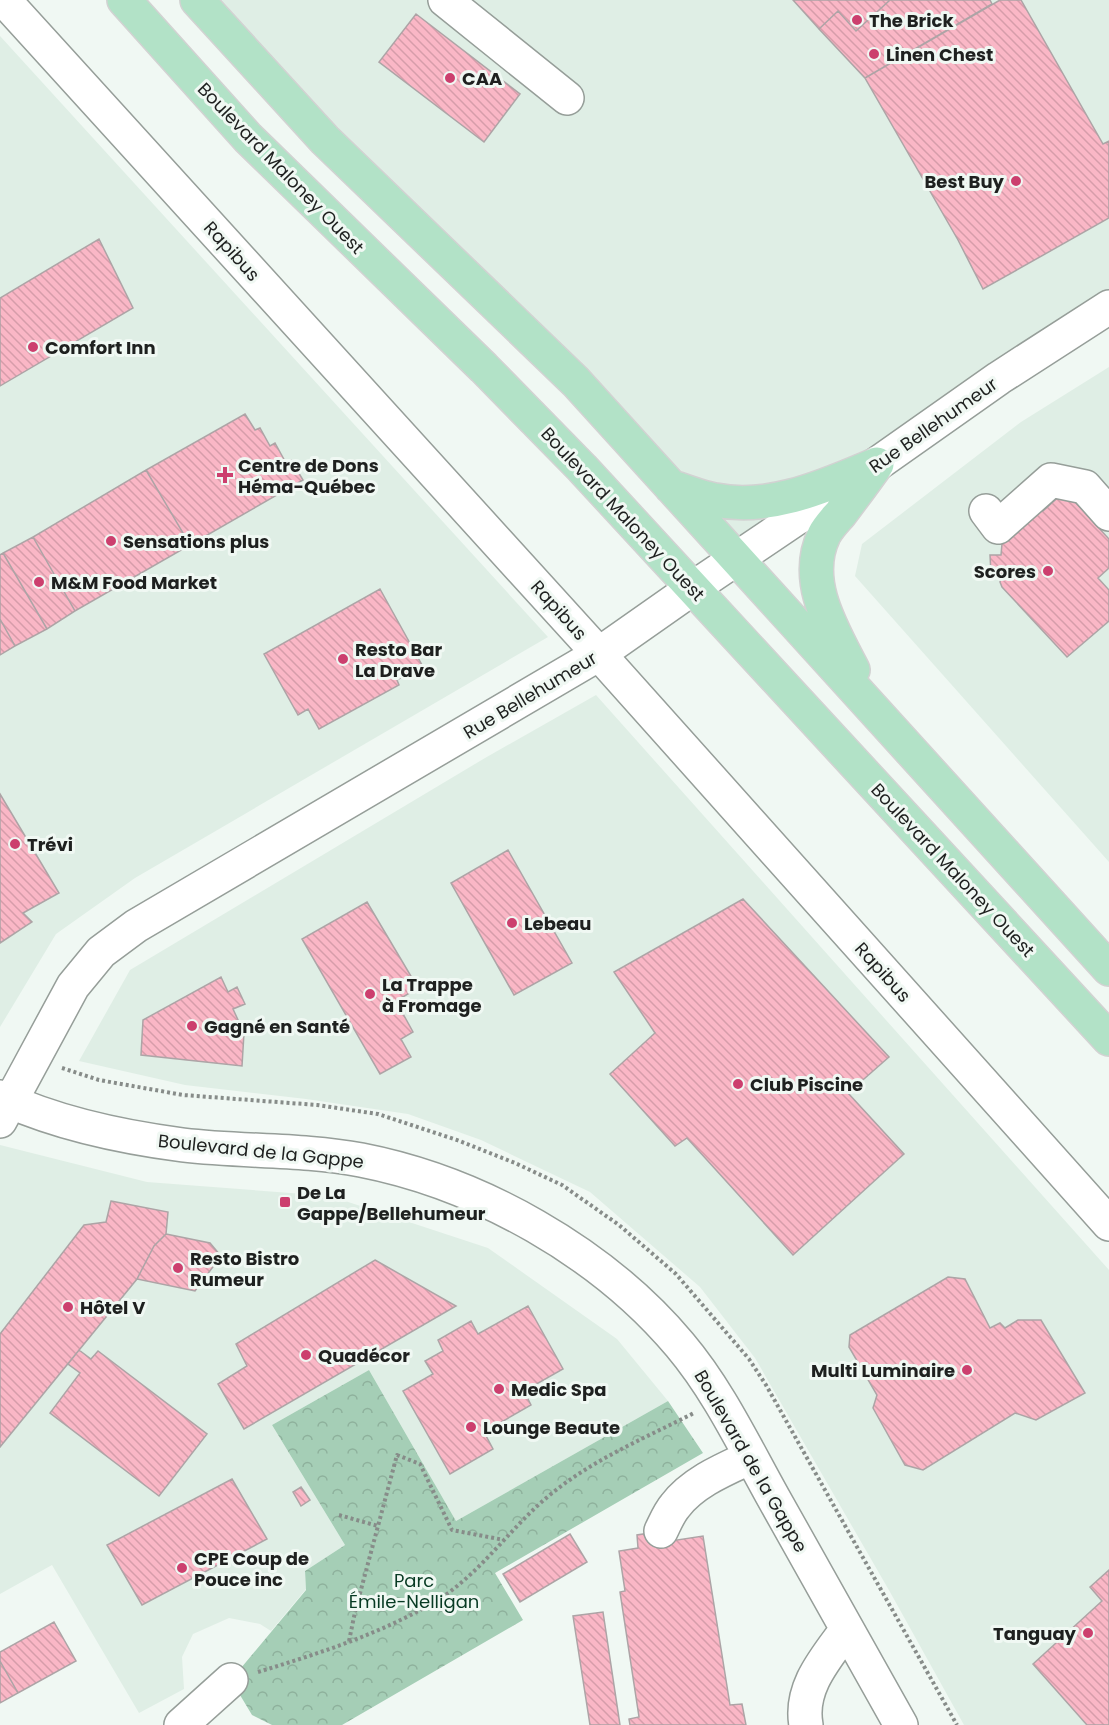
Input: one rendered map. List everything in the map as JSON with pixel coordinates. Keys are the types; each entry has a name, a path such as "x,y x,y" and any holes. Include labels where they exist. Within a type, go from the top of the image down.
{"main road":[{"name":"Boulevard Maloney Ouest","path":"124,0 248,138 484,368 582,468 1109,1039"},
{"path":"197,0 325,140 576,382 1109,969"},
{"path":"671,487 716,500 760,503 817,489 877,465"},
{"path":"875,711 833,630 821,602 815,575 817,555 825,534 877,465"}],"street":[{"name":"Rapibus","path":"4,0 599,654 1109,1224"},
{"path":"445,0 567,98"},
{"name":"Rue Bellehumeur","path":"4,1107 34,1059 73,986 101,952 136,926 599,654 877,465 1007,372 1109,306"},
{"path":"986,511 998,527 1051,480 1085,487 1109,514"},
{"name":"Boulevard de la Gappe","path":"4,1107 143,1139 184,1145 327,1154 393,1167 476,1197 550,1236 603,1271 645,1308 679,1344 719,1400 901,1725"},
{"path":"661,1531 675,1506 691,1491 751,1456"},
{"path":"806,1725 804,1714 812,1678 847,1629"},
{"path":"181,1725 231,1680"}],"path":[{"path":"34,1059 99,1080 183,1095 317,1105 378,1114 458,1140 562,1185 619,1225 676,1274 749,1359 766,1385 957,1725"},
{"path":"231,1680 364,1637 432,1604 454,1589 528,1514 578,1473 719,1400"},
{"path":"349,1642 397,1455 420,1464 452,1530 504,1540"},
{"path":"339,1515 378,1526"}],"shaded area":[{"path":"197,0 1109,0 1109,307 737,560"},
{"path":"0,36 548,637 135,878 56,934 0,1027"},
{"path":"1109,367 1109,862 855,576 862,544 1021,422"},
{"path":"596,695 1109,1270 1109,1725 964,1725 755,1358 700,1287 590,1192 481,1140 408,1114 185,1085 79,1061 130,970 485,758"},
{"path":"0,1145 147,1182 330,1196 488,1248 617,1339 668,1401 456,1521 369,1370 272,1425 345,1545 305,1571 306,1589 271,1631 260,1624 229,1618 193,1634 182,1657 184,1689 139,1713 52,1565 0,1594"}],"green space":[{"name":"Parc Émile-Nelligan","path":"369,1370 456,1521 668,1401 703,1453 495,1573 523,1620 342,1725 272,1725 252,1715 231,1680 306,1590 305,1571 345,1545 272,1425"}],"building":[{"name":"The Brick","path":"793,0 890,0 856,31 838,11 819,29"},
{"name":"Linen Chest","path":"890,0 990,0 992,4 865,78 819,29 838,11 856,31"},
{"name":"Best Buy","path":"1000,0 1021,0 1103,144 1109,141 1109,218 983,289 958,240 865,78"},
{"name":"CAA","path":"416,14 520,94 484,142 379,62"},
{"name":"Comfort Inn","path":"99,239 133,308 0,386 0,298"},
{"name":"Centre de Dons Héma-Québec","path":"245,414 255,430 260,428 270,446 275,443 286,463 291,460 303,480 190,545 146,470"},
{"name":"Sensations plus","path":"146,470 190,545 75,611 33,537"},
{"name":"Scores","path":"1065,491 1109,539 1109,568 1098,578 1109,590 1109,621 1067,657 1002,587 1000,582 1002,574 991,574 990,555 1001,555 1002,544 1018,532 1010,522 1034,499 1043,511"},
{"name":"M&M Food Market","path":"33,537 75,611 47,629 3,553"},
{"path":"3,553 47,629 15,646 0,619 0,555"},
{"name":"Resto Bar La Drave","path":"380,589 422,665 397,680 399,685 319,729 308,709 298,715 264,654"},
{"path":"0,619 15,646 0,655"},
{"name":"Trévi","path":"0,794 59,893 23,913 32,922 0,943"},
{"name":"Lebeau","path":"508,850 572,963 514,995 451,883"},
{"name":"Club Piscine","path":"743,899 889,1057 848,1093 904,1154 793,1255 687,1138 675,1146 610,1074 655,1033 614,972"},
{"name":"La Trappe à Fromage","path":"367,902 418,988 396,1001 413,1032 401,1039 411,1057 380,1074 302,939"},
{"name":"Gagné en Santé","path":"221,977 228,992 237,987 245,1004 233,1009 244,1033 242,1066 141,1055 143,1020"},
{"name":"Hôtel V","path":"111,1201 168,1212 166,1234 154,1246 137,1279 0,1447 0,1334 84,1225 106,1222"},
{"name":"Resto Bistro Rumeur","path":"166,1234 210,1243 221,1256 195,1291 137,1279 154,1246"},
{"name":"Quadécor","path":"375,1260 456,1306 244,1429 218,1384 247,1366 236,1344"},
{"name":"Multi Luminaire","path":"948,1277 965,1279 990,1328 1000,1323 1005,1328 1018,1320 1041,1320 1085,1393 1036,1420 1015,1413 923,1470 905,1465 873,1408 877,1395 849,1347 850,1335"},
{"path":"528,1306 563,1369 524,1391 531,1405 484,1432 493,1449 450,1474 403,1391 433,1374 425,1361 443,1351 438,1340 471,1321 478,1334"},
{"path":"79,1350 91,1359 98,1351 207,1434 159,1496 50,1413 80,1373 68,1364"},
{"path":"232,1479 267,1539 142,1605 107,1545"},
{"path":"301,1487 310,1500 301,1506 293,1492"},
{"path":"669,1530 671,1541 703,1536 730,1705 742,1704 746,1725 630,1725 629,1719 639,1717 620,1592 625,1591 619,1551 638,1548 637,1535"},
{"path":"570,1534 587,1562 520,1602 503,1574"},
{"name":"Tanguay","path":"1109,1570 1109,1725 1087,1725 1033,1664 1102,1601 1090,1587"},
{"path":"603,1612 620,1725 590,1725 573,1616"},
{"path":"54,1622 76,1661 18,1693 0,1661 0,1652"},
{"path":"0,1661 18,1693 0,1703"}],"place":[{"name":"The Brick","path":"857,20"},
{"name":"Linen Chest","path":"874,54"},
{"name":"CAA","path":"450,78"},
{"name":"Best Buy","path":"1016,181"},
{"name":"Comfort Inn","path":"33,347"},
{"name":"Centre de Dons Héma-Québec","path":"225,475"},
{"name":"Sensations plus","path":"111,541"},
{"name":"Scores","path":"1048,571"},
{"name":"M&M Food Market","path":"39,582"},
{"name":"Resto Bar La Drave","path":"343,659"},
{"name":"Trévi","path":"15,844"},
{"name":"Lebeau","path":"512,923"},
{"name":"La Trappe à Fromage","path":"370,994"},
{"name":"Gagné en Santé","path":"192,1026"},
{"name":"Club Piscine","path":"738,1084"},
{"name":"De La Gappe/Bellehumeur","path":"285,1202"},
{"name":"Resto Bistro Rumeur","path":"178,1268"},
{"name":"Hôtel V","path":"68,1307"},
{"name":"Quadécor","path":"306,1355"},
{"name":"Multi Luminaire","path":"967,1370"},
{"name":"Medic Spa","path":"499,1389"},
{"name":"Lounge Beaute","path":"471,1427"},
{"name":"CPE Coup de Pouce inc","path":"182,1568"},
{"name":"Tanguay","path":"1088,1633"}]}
